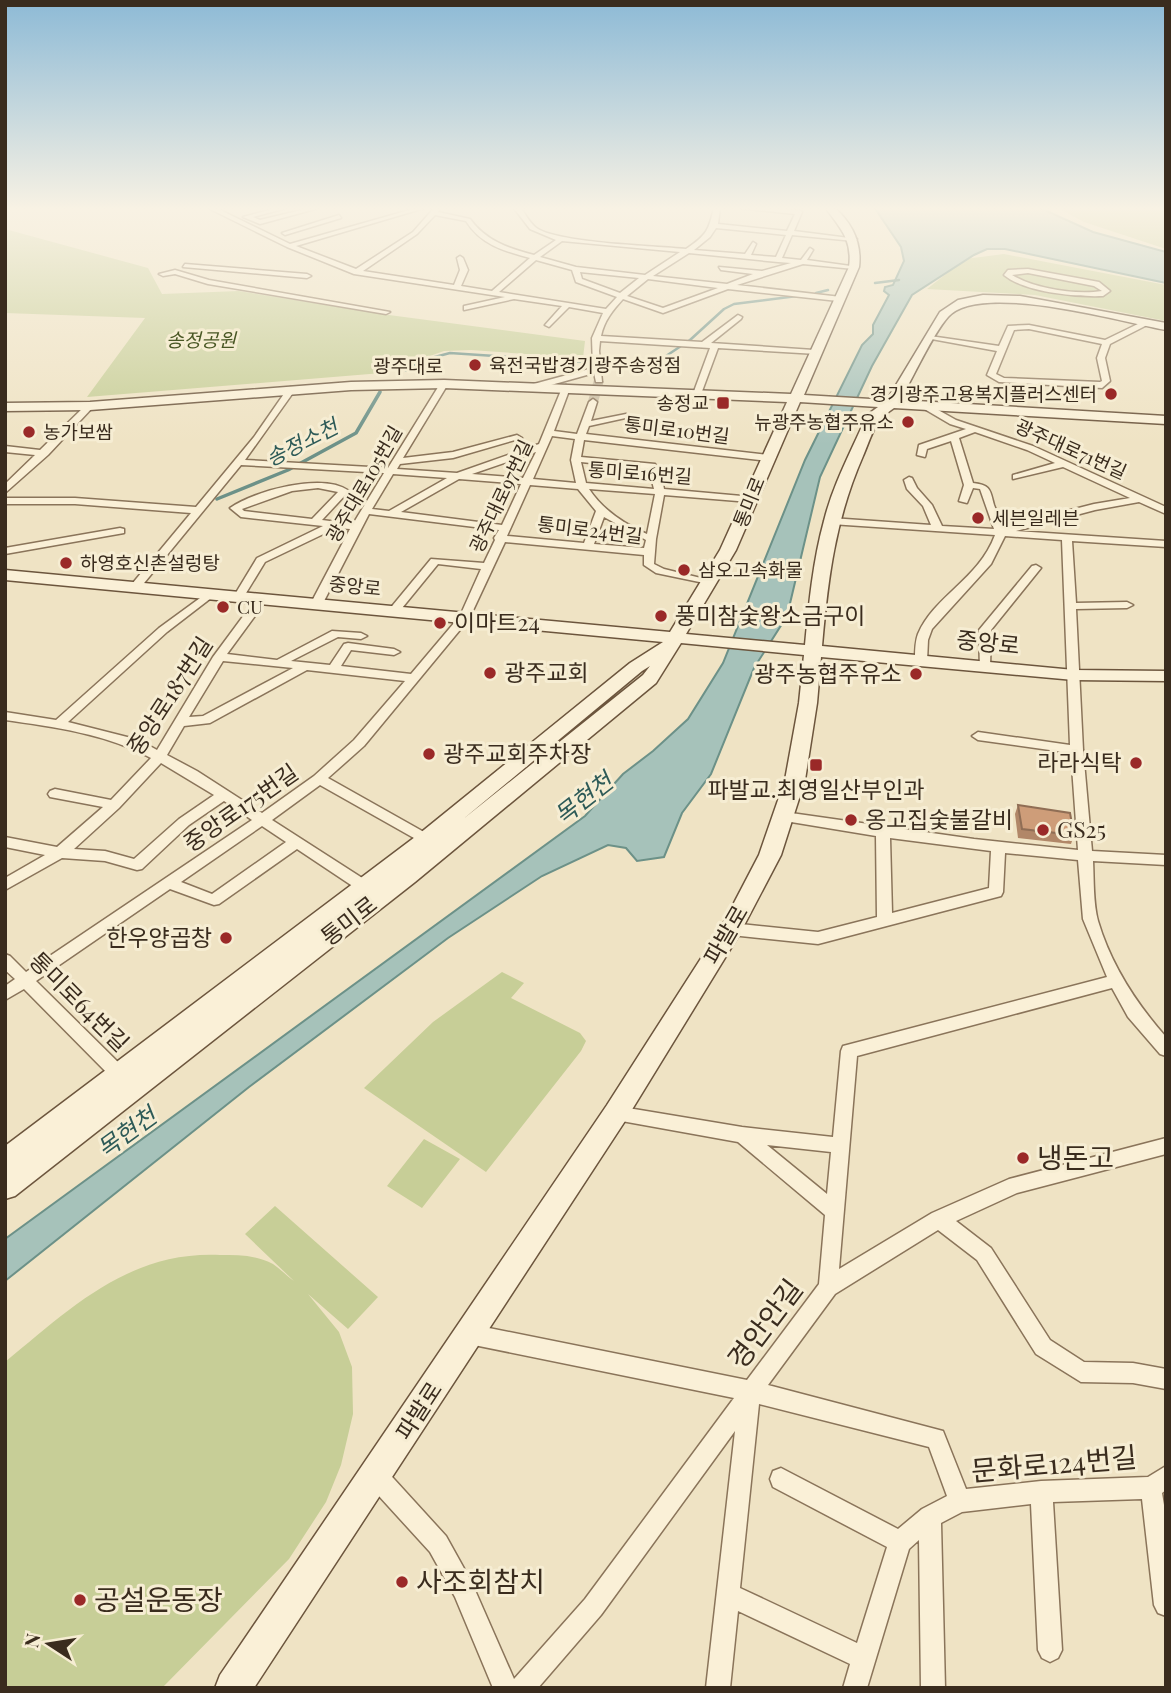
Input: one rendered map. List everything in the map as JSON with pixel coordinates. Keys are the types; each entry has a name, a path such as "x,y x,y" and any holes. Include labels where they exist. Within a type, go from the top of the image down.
{"street":[{"path":"233,286 386,312"},
{"path":"444,286 607,311"},
{"path":"494,293 502,286"},
{"path":"592,286 663,312 730,286"},
{"path":"599,380 594,351 596,338 607,311 622,295 635,286"},
{"path":"741,286 838,299"},
{"name":"통미로","path":"5,1187 407,876 650,679 677,638 705,582 728,550 844,286"},
{"path":"1043,286 1087,295 1103,294 1106,291 1099,286"},
{"path":"276,293 286,288"},
{"path":"467,308 516,297"},
{"name":"파발로","path":"233,1688 617,1113 731,929 770,855 794,780 804,729 810,650 831,521 841,490 874,415 885,403 948,309 962,302 984,298 1032,300 1166,327"},
{"path":"549,325 566,305"},
{"path":"702,346 738,317"},
{"path":"1106,343 1101,358 1106,381 1097,385 996,379 992,375 1009,330 1016,327 1106,343 1145,324"},
{"path":"596,338 814,352"},
{"path":"930,338 1001,349"},
{"path":"697,394 715,346"},
{"path":"533,387 598,369"},
{"name":"광주대로","path":"5,407 90,406 291,390 443,384 885,403"},
{"name":"광주대로105번길","path":"317,603 356,527 443,384"},
{"name":"광주대로97번길","path":"465,617 549,433 566,388"},
{"path":"136,586 238,462 291,390"},
{"path":"593,402 576,459 579,486 623,527 652,539"},
{"path":"885,403 1166,419"},
{"name":"광주대로71번길","path":"924,405 953,422 1030,448 1166,511"},
{"path":"5,491 90,406"},
{"path":"587,424 626,417"},
{"path":"922,455 922,447 976,429"},
{"name":"통미로10번길","path":"549,433 768,458"},
{"path":"954,437 969,485 964,501"},
{"path":"397,461 453,455 517,438"},
{"path":"391,514 458,476 543,446"},
{"path":"5,449 45,453"},
{"path":"576,459 652,466 659,477 660,492 659,514 649,552"},
{"name":"통미로16번길","path":"238,462 750,499"},
{"path":"1016,477 1062,464"},
{"path":"909,480 912,489 927,505 939,530"},
{"path":"314,523 344,491 335,486 310,485 235,508 241,514 332,526 356,527"},
{"path":"920,660 921,641 926,629 978,574 999,541 1001,533 987,491 969,485"},
{"path":"1001,533 1024,524 1141,499"},
{"path":"5,501 75,501 196,510"},
{"path":"587,547 603,509"},
{"name":"통미로24번길","path":"367,511 587,547 649,552 649,565 660,571 705,582"},
{"path":"831,521 1166,544"},
{"path":"239,596 261,560 332,526"},
{"path":"5,551 120,531"},
{"path":"1067,537 1077,750 1090,919 1116,981 1134,1012 1166,1049"},
{"path":"394,611 435,561 488,567"},
{"path":"985,667 985,630 1036,568"},
{"name":"중앙로","path":"5,575 1074,676 1166,676"},
{"path":"59,724 163,630 211,593"},
{"name":"중앙로187번길","path":"5,885 60,853 114,805 160,756 219,657 262,598"},
{"path":"1072,606 1127,605"},
{"name":"중앙로175번길","path":"5,994 319,779 359,743 465,617"},
{"path":"279,663 336,633 361,636"},
{"name":"통미로","path":"5,1162 365,887 636,667 677,638"},
{"path":"333,669 348,646 394,652"},
{"path":"219,657 415,678"},
{"path":"181,722 206,720 306,666"},
{"path":"5,716 59,724 134,743 223,795 365,887"},
{"path":"978,737 1077,750"},
{"path":"319,779 426,839"},
{"path":"55,794 114,805"},
{"path":"5,842 60,853 106,856 137,865 184,822 223,795"},
{"path":"784,817 998,848 1086,857 1166,860"},
{"path":"883,831 885,922"},
{"path":"170,883 214,900 297,842"},
{"path":"731,929 818,938 996,892 998,848"},
{"name":"통미로64번길","path":"5,960 121,1076"},
{"path":"828,1287 849,1051 1116,981"},
{"path":"617,1113 742,1135 839,1145"},
{"path":"742,1135 835,1212"},
{"name":"경안안길","path":"522,1688 593,1607 828,1287 939,1219 1015,1185 1166,1146"},
{"path":"939,1219 984,1254 1043,1347 1081,1372 1133,1373 1166,1378"},
{"path":"469,1334 750,1391 936,1438 960,1502"},
{"path":"718,1688 750,1391"},
{"path":"376,1476 438,1544 463,1589 505,1688"},
{"path":"781,1479 900,1542 855,1688"},
{"path":"1158,1482 1166,1605"},
{"name":"문화로124번길","path":"900,1542 930,1517 960,1502 1158,1482"},
{"path":"1041,1492 1050,1650"},
{"path":"930,1517 933,1688"},
{"path":"729,1595 863,1658"}],"green space":[{"name":"송정공원","path":"5,286 158,286 162,294 239,291 389,315 585,341 583,358 471,350 444,351 382,373 87,397 145,318 5,313"},
{"path":"931,286 1166,286 1166,321 1035,295 927,289"},
{"path":"502,972 524,983 511,998 580,1033 586,1041 486,1172 364,1088 433,1022"},
{"path":"424,1139 460,1159 422,1208 387,1186"},
{"path":"275,1206 378,1297 348,1329 308,1294 339,1332 352,1367 353,1414 341,1465 326,1502 289,1559 162,1688 5,1688 5,1362 78,1303 104,1286 157,1262 187,1256 247,1256 273,1264 294,1281 245,1234"}],"water":[{"path":"926,286 912,295 872,366 820,477 787,616 754,668 711,774 682,813 664,857 637,861 626,848 608,845 542,876 448,938 249,1087 5,1281 5,1239 585,816 623,774 688,719 723,663 805,460 862,345 873,334 873,325 889,295 884,291 885,287"}],"building":[{"path":"1018,805 1070,813 1074,835 1022,829"}],"waterway":[{"name":"송정소천","path":"816,293 828,290"},
{"name":"송정소천","path":"614,365 657,362 690,340 724,309 734,304 797,296"},
{"name":"송정소천","path":"407,369 450,353 586,362"},
{"name":"송정소천","path":"406,370 411,368"},
{"name":"송정소천","path":"217,499 288,470 356,433 380,392"}],"tunnel":[{"path":"593,402 599,380"}],"place":[{"name":"육전국밥경기광주송정점","path":"475,365"},
{"name":"경기광주고용복지플러스센터","path":"1111,394"},
{"name":"송정교","path":"723,403"},
{"name":"뉴광주농협주유소","path":"908,422"},
{"name":"농가보쌈","path":"29,432"},
{"name":"세븐일레븐","path":"978,518"},
{"name":"하영호신촌설렁탕","path":"66,563"},
{"name":"삼오고속화물","path":"684,570"},
{"name":"CU","path":"223,607"},
{"name":"풍미참숯왕소금구이","path":"661,616"},
{"name":"이마트24","path":"440,623"},
{"name":"광주교회","path":"490,673"},
{"name":"광주농협주유소","path":"916,674"},
{"name":"광주교회주차장","path":"429,754"},
{"name":"라라식탁","path":"1136,763"},
{"name":"파발교.최영일산부인과","path":"816,765"},
{"name":"옹고집숯불갈비","path":"851,820"},
{"name":"GS25","path":"1043,830"},
{"name":"한우양곱창","path":"226,938"},
{"name":"냉돈고","path":"1023,1158"},
{"name":"사조회참치","path":"402,1582"},
{"name":"공설운동장","path":"80,1600"}],"water label":[{"name":"목현천","path":"584,799"},
{"name":"목현천","path":"127,1133"}]}
